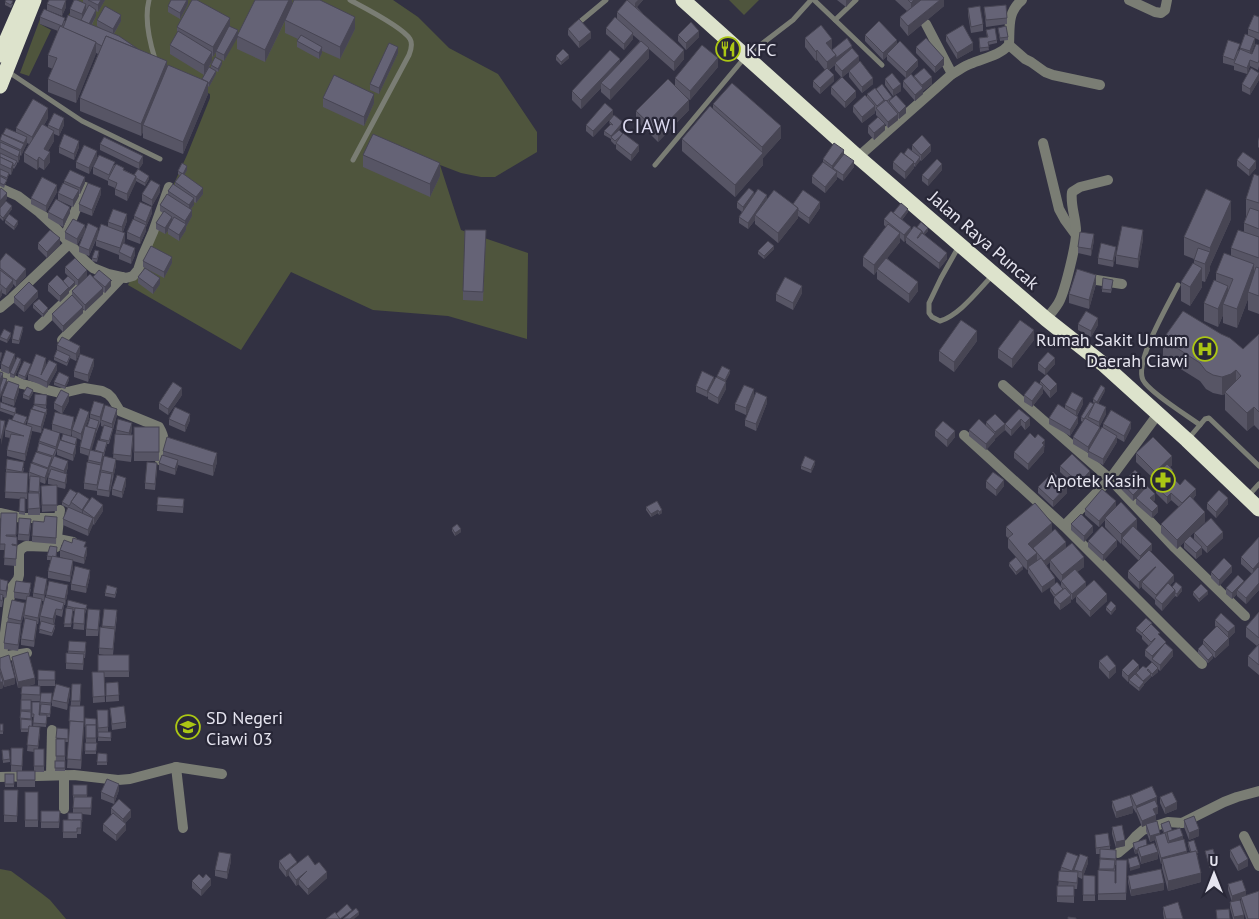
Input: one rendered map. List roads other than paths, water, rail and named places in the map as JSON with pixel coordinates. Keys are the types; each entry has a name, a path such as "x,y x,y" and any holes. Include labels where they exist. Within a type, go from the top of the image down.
{"highway":[{"path":"0,55 24,0"},
{"path":"0,86 3,70 34,0"},
{"name":"Jalan Raya Puncak","path":"684,0 858,157 1046,319 1102,364 1187,440 1259,509"}],"street":[{"path":"1009,45 1011,16 1016,5 1022,0"},
{"path":"1129,0 1161,13 1165,10 1167,0"},
{"path":"926,24 952,74"},
{"path":"858,157 952,74 967,65 1001,51 1009,45"},
{"path":"1009,45 1025,59 1045,72 1100,85"},
{"path":"1043,143 1059,209 1076,235"},
{"path":"1046,319 1060,300 1068,275 1076,235 1071,202 1072,192 1080,187 1108,180"},
{"path":"0,308 67,241 85,187"},
{"path":"0,188 18,196 31,206 54,226 93,268 122,277 130,277 138,270 150,239 157,210 169,187"},
{"path":"39,326 99,270"},
{"path":"1068,275 1122,284"},
{"path":"62,340 122,277"},
{"path":"0,374 22,384 60,393 88,388 108,394 120,411 159,426 165,440 160,460"},
{"path":"1003,385 1110,479 1175,548 1246,616"},
{"path":"1064,526 1110,479 1158,414"},
{"path":"964,435 1064,526 1202,664"},
{"path":"0,513 22,518 60,514 57,546 54,548 26,546 20,549 19,553 19,575 12,587 1,657 27,653"},
{"path":"58,540 73,542"},
{"path":"52,730 52,775"},
{"path":"0,777 83,775 118,780 130,779 176,766 222,774"},
{"path":"176,766 183,828"},
{"path":"64,775 64,809"},
{"path":"1118,853 1143,830 1168,822 1182,823 1224,802 1259,791"},
{"path":"1244,836 1259,866"}],"lane":[{"path":"149,0 148,32 154,59"},
{"path":"350,0 406,34 412,44 412,48 354,160"},
{"path":"576,26 606,0"},
{"path":"655,165 746,56 794,20 812,0 882,65"},
{"path":"835,20 856,0"},
{"path":"3,70 82,121 160,159"},
{"path":"960,244 940,278 929,303 929,313 932,317 940,321 948,319 994,274"},
{"path":"1178,285 1145,353 1142,378 1150,389 1200,425"},
{"path":"1187,440 1206,419 1210,419 1259,466"},
{"path":"1246,497 1259,484"}],"place":[{"name":"KFC","path":"728,49"},
{"name":"Rumah Sakit Umum Daerah Ciawi","path":"1205,349"},
{"name":"Apotek Kasih","path":"1163,480"},
{"name":"SD Negeri Ciawi 03","path":"188,727"}],"district":[{"name":"CIAWI","path":"650,126"}]}
